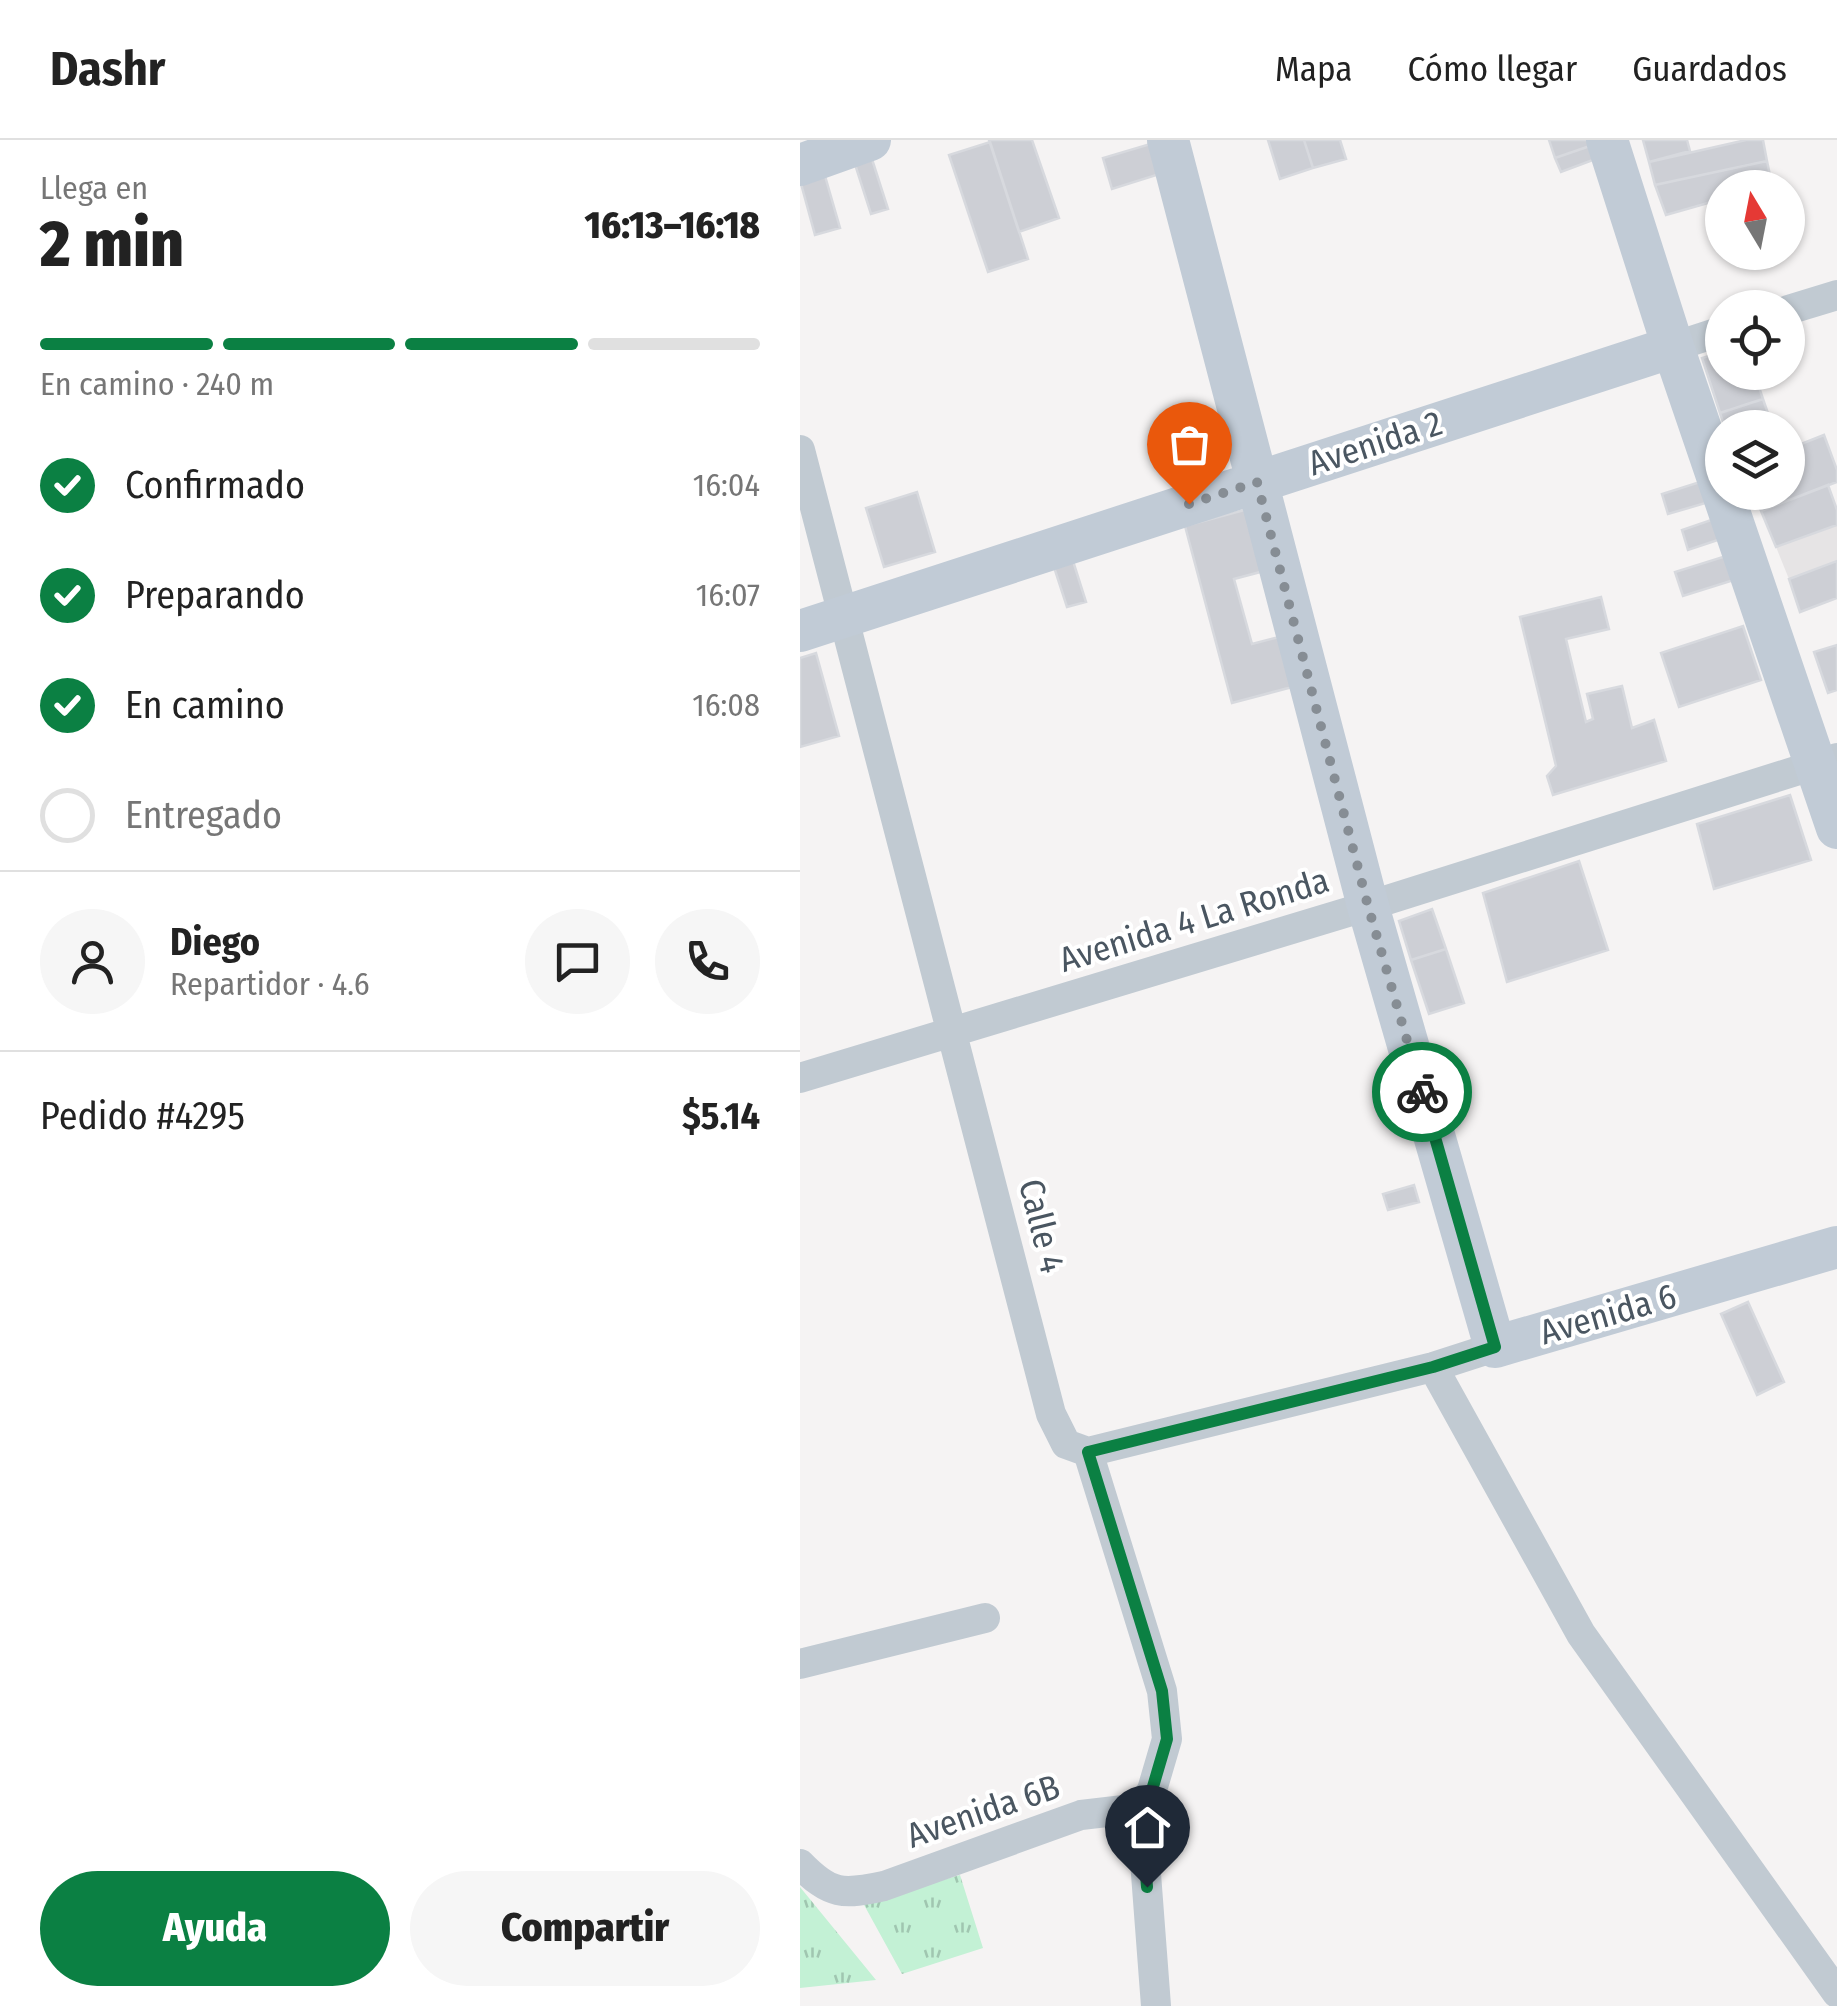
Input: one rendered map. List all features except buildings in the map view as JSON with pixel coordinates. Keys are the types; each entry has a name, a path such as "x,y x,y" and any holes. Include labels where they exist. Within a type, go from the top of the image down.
{"main road":[{"path":"800,165 870,140"},
{"path":"1168,140 1368,906 1495,1347"},
{"path":"1607,140 1672,347 1826,762 1837,828"},
{"name":"Avenida 2","path":"800,631 1672,347"},
{"name":"Avenida 6","path":"1495,1347 1837,1247"}],"street":[{"path":"1805,305 1837,295"},
{"name":"Avenida 2","path":"1672,347 1705,336"},
{"name":"Calle 4","path":"800,450 1051,1414 1066,1444 1088,1452 1162,1691 1167,1739 1152,1790 1141,1808 1156,2006"},
{"name":"Avenida 4 La Ronda","path":"800,1078 1826,762"},
{"name":"Avenida 6","path":"1088,1452 1433,1367 1495,1347"},
{"path":"1433,1367 1581,1634 1837,1993"},
{"path":"800,1664 985,1618"},
{"name":"Avenida 6B","path":"800,1864 823,1887 852,1893 884,1886 1082,1815 1141,1808"}],"shaded area":[{"path":"1837,525 1837,561 1789,579 1776,547"}],"green space":[{"path":"960,1875 983,1948 902,1974 863,1903"},
{"path":"800,1887 876,1980 800,1988"}],"way so far":[{"path":"1189,504 1257,482 1368,906 1422,1092"}],"route":[{"path":"1147,1887 1141,1808 1152,1790 1167,1739 1162,1691 1088,1452 1433,1367 1495,1347 1422,1092"}]}
